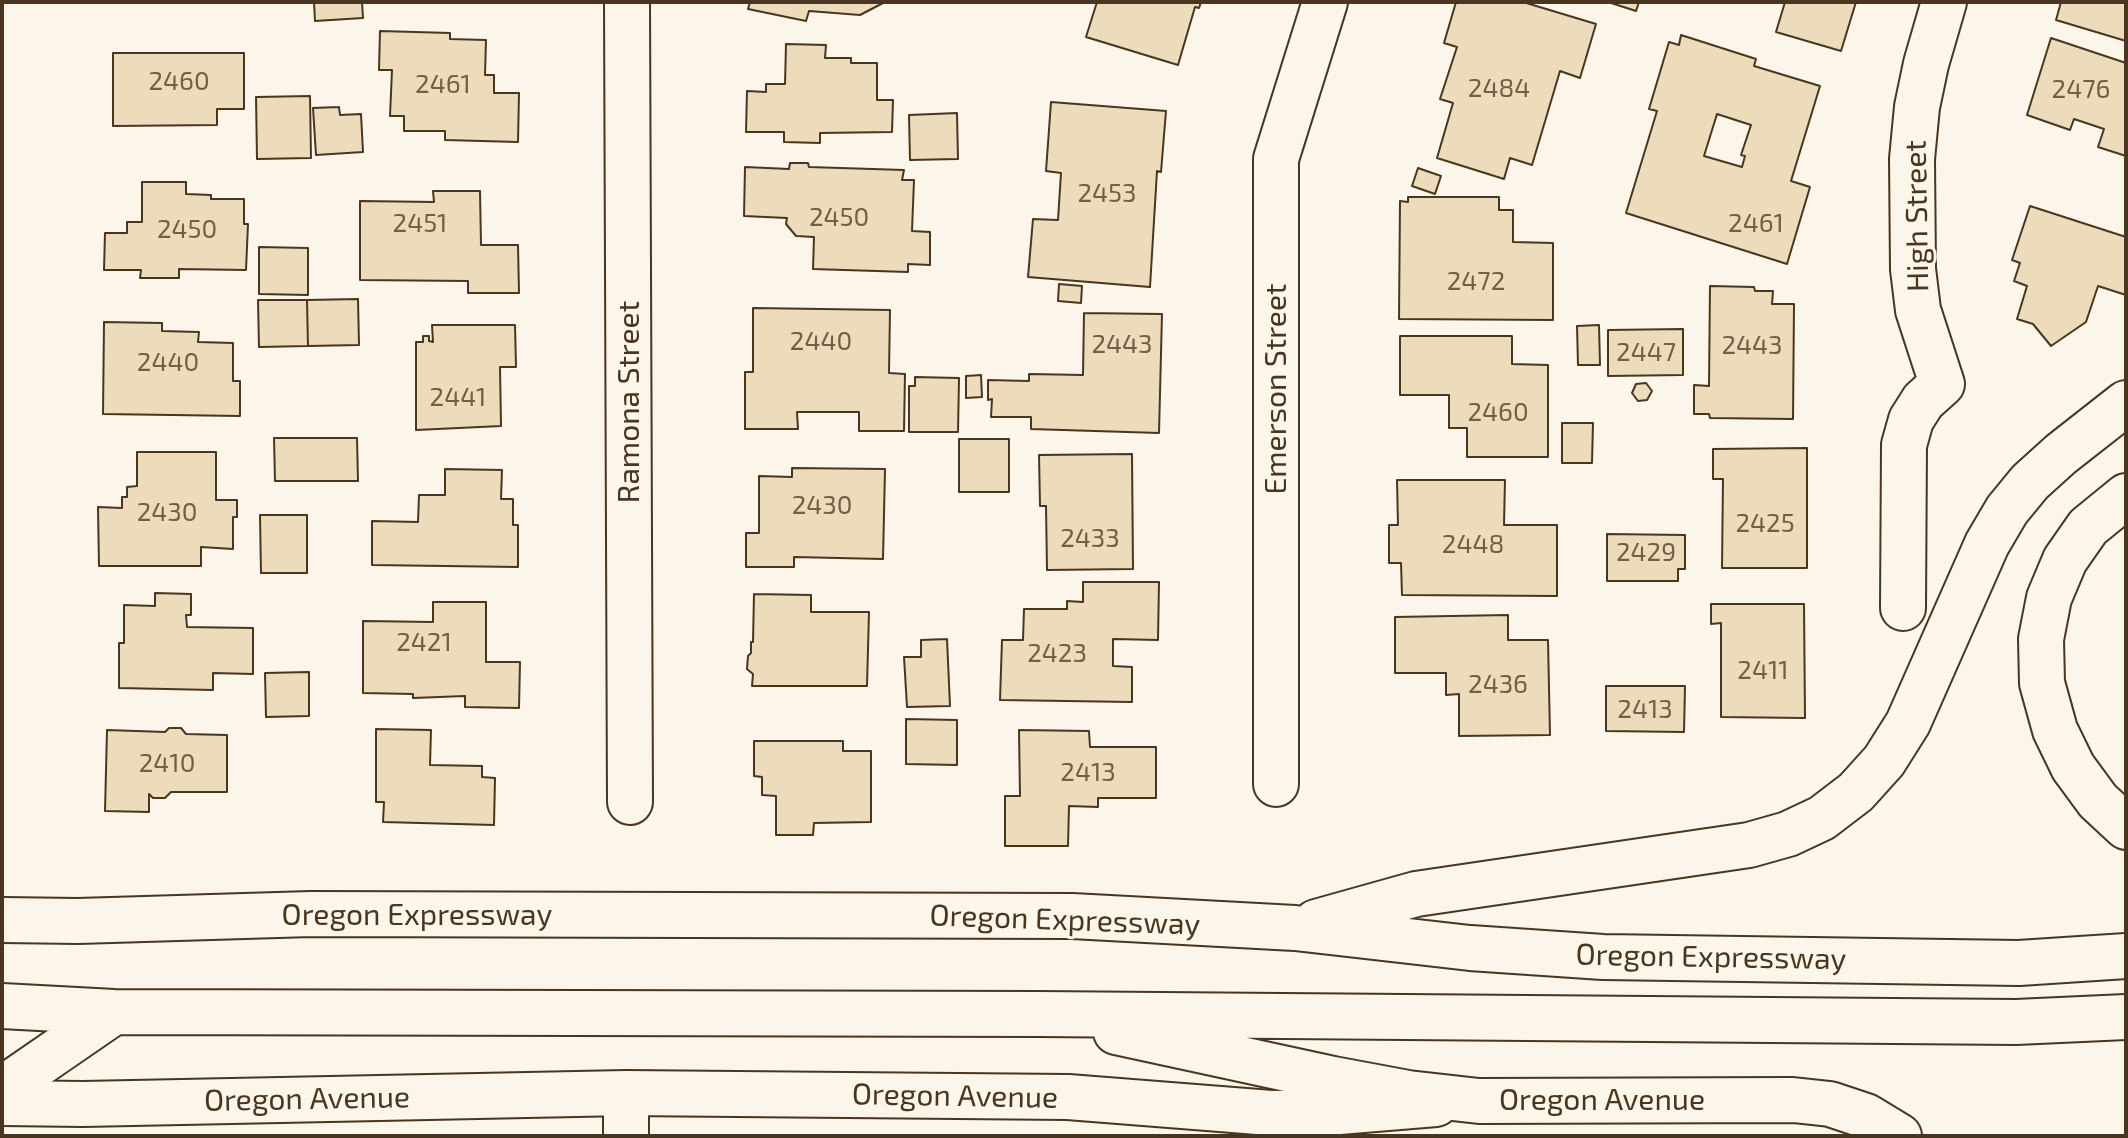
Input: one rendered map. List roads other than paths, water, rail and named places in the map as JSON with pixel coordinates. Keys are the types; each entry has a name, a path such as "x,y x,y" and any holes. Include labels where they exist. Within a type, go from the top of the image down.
{"main road":[{"name":"Ramona Street","path":"627,2 630,802"},
{"name":"Emerson Street","path":"1276,784 1276,159 1325,2"},
{"name":"High Street","path":"1903,608 1904,445 1911,420 1923,401 1942,384 1918,310 1913,269 1912,159 1923,78 1944,2"},
{"path":"1295,928 1416,894 1749,845 1788,834 1822,818 1856,792 1884,761 1908,723 1987,544 2007,510 2030,482 2061,454 2126,403"},
{"path":"2061,454 2126,420"},
{"path":"2126,496 2088,527 2065,560 2049,598 2041,639 2042,683 2055,730 2073,767 2098,801 2126,827"},
{"name":"Oregon Expressway","path":"2,920 78,921 311,914 1041,916 1295,928 1470,948 1603,957 2019,963 2126,956"},
{"name":"Oregon Expressway","path":"2,1006 114,1012 1038,1014 2001,1022 2126,1017"},
{"path":"2,1089 114,1012"},
{"path":"1038,1014 1274,1067 1408,1093 1479,1101"},
{"path":"626,1093 626,1136"},
{"name":"Oregon Avenue","path":"2,1103 626,1093 1068,1097 1142,1100 1270,1124 1339,1112 1479,1101 1793,1100 1830,1104 1866,1116 1899,1136"}]}
